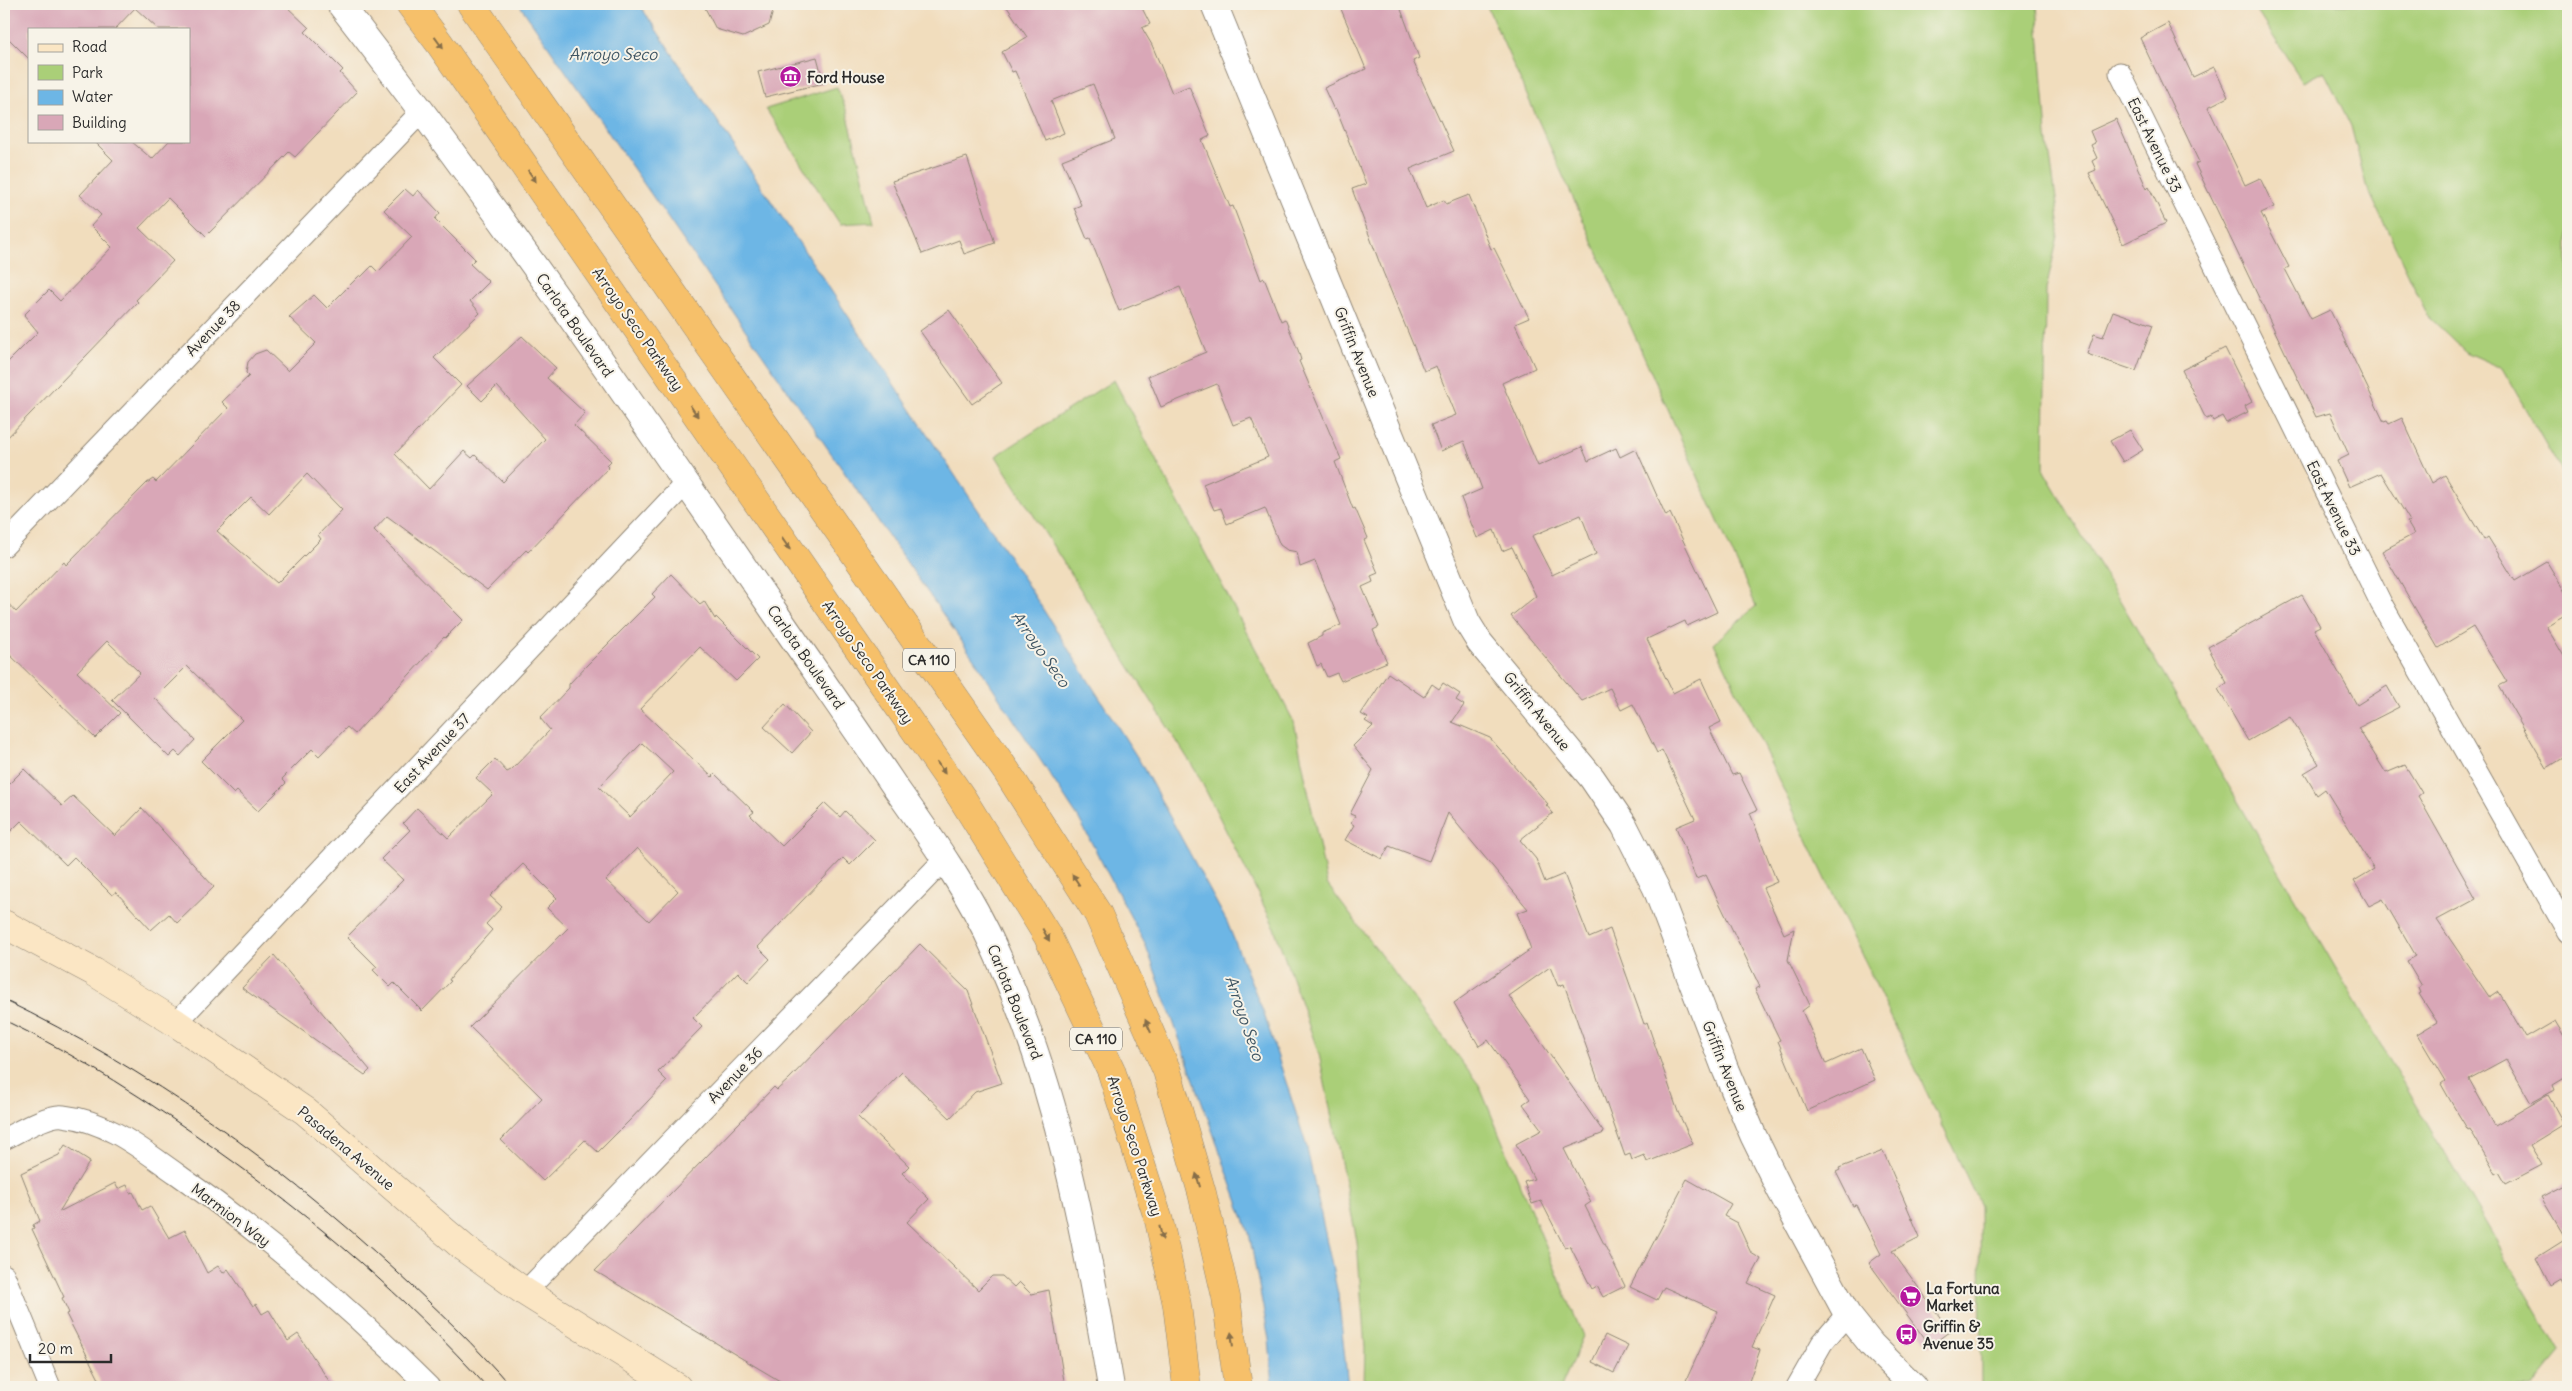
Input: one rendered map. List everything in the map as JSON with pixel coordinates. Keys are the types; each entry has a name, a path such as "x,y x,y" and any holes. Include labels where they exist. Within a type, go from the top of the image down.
{"highway":[{"name":"Arroyo Seco Parkway","path":"410,4 440,44 962,798 1046,935 1111,1070 1158,1220 1177,1305 1187,1387"},
{"name":"CA 110","path":"471,4 1007,772 1098,914 1167,1071 1202,1192 1226,1296 1238,1387"}],"main road":[{"name":"Pasadena Avenue","path":"4,924 94,972 176,1023 305,1112 464,1248 526,1292 677,1387"}],"street":[{"name":"Carlota Boulevard","path":"340,4 423,110 686,483 945,859 995,949 1028,1028 1055,1114 1077,1195 1111,1387"},
{"name":"Griffin Avenue","path":"1214,4 1467,622 1480,643 1592,778 1641,855 1753,1135 1847,1314 1872,1345 1914,1387"},
{"name":"East Avenue 33","path":"2120,73 2381,603 2568,932"},
{"name":"Avenue 38","path":"4,546 423,110"},
{"name":"East Avenue 37","path":"176,1023 686,483"},
{"name":"Avenue 36","path":"526,1292 945,859"},
{"name":"Marmion Way","path":"4,1140 29,1126 60,1116 92,1121 122,1136 245,1223 316,1282 429,1387"},
{"path":"4,1275 50,1387"},
{"path":"1797,1387 1822,1343 1847,1314"}],"green space":[{"path":"1486,4 2037,4 2047,136 2060,227 2046,290 2044,471 2561,1352 2532,1387 1981,1387 1980,1205 1714,643 1756,606"},
{"path":"2252,4 2568,4 2568,483 2502,368 2466,352 2428,316 2366,185 2351,126 2324,71 2303,82"},
{"path":"837,87 847,112 874,222 840,224 766,109"},
{"path":"1114,380 1294,722 1327,884 1479,1085 1583,1336 1561,1387 1364,1387 1365,1348 1357,1241 1319,1054 1272,922 1197,773 996,456"}],"water":[{"name":"Arroyo Seco","path":"519,4 639,4 1009,556 1139,760 1227,922 1264,1014 1306,1144 1338,1294 1348,1387 1273,1387 1269,1339 1249,1233 1146,946 1079,819 974,659"}],"building":[{"path":"4,4 284,4 309,28 305,32 343,70 340,73 357,92 295,157 289,152 206,236 168,198 139,228 173,261 136,300 138,302 4,441 4,366 38,332 24,315 49,290 60,301 112,247 91,226 101,215 80,195 113,160 95,142 132,142 152,159 168,142 190,142 190,28 157,28 135,8 116,28 28,28 28,58 4,34"},
{"path":"703,4 775,4 769,25 743,37 716,29"},
{"path":"1005,4 1140,4 1150,24 1142,28 1152,45 1172,93 1189,86 1210,136 1202,140 1230,207 1233,206 1261,280 1264,278 1281,321 1285,319 1298,350 1301,360 1299,361 1341,459 1335,462 1353,509 1355,508 1368,538 1364,540 1378,573 1371,576 1373,582 1362,587 1379,627 1373,630 1387,662 1341,681 1337,673 1327,677 1321,664 1317,666 1308,643 1322,636 1322,633 1341,625 1315,561 1300,567 1297,552 1287,550 1280,545 1265,508 1227,524 1221,508 1214,510 1203,484 1268,457 1251,418 1233,425 1217,384 1161,407 1148,376 1206,352 1180,287 1119,311 1090,238 1087,239 1074,208 1081,205 1062,160 1115,139 1093,84 1051,101 1064,133 1045,141 1015,71 1012,72 1002,52 1027,37"},
{"path":"1353,4 1399,4 1419,58 1413,61 1454,151 1410,169 1426,208 1444,200 1446,204 1469,195 1491,249 1494,248 1529,318 1515,324 1535,368 1502,383 1538,466 1582,447 1588,461 1616,448 1620,457 1636,449 1666,516 1670,513 1717,612 1687,626 1685,621 1647,639 1673,693 1701,679 1721,722 1709,728 1732,775 1739,773 1757,810 1750,813 1777,882 1763,888 1784,934 1794,929 1788,960 1810,1005 1802,1011 1826,1064 1861,1048 1875,1080 1807,1111 1778,1041 1780,1040 1755,989 1760,987 1706,875 1696,879 1676,827 1695,819 1662,750 1657,753 1633,704 1621,710 1610,688 1582,701 1511,616 1536,596 1512,547 1502,551 1494,530 1477,538 1461,498 1482,489 1464,441 1441,451 1431,425 1456,415 1436,366 1424,371 1383,272 1352,189 1366,184 1336,109 1334,110 1324,88 1366,69 1341,9","holes":["1581,515 1596,554 1552,575 1532,536"]},
{"path":"2168,23 2193,77 2214,67 2228,97 2208,107 2245,185 2260,178 2274,207 2261,213 2289,267 2285,269 2311,319 2330,310 2384,422 2387,421 2389,424 2402,418 2432,483 2445,475 2484,540 2488,537 2515,581 2547,562 2568,597 2568,613 2546,626 2568,663 2568,755 2547,768 2499,686 2507,682 2473,627 2438,648 2382,551 2414,534 2407,522 2410,521 2381,473 2349,487 2337,461 2349,455 2330,413 2316,417 2195,164 2199,162 2140,38"},
{"name":"Ford House","path":"817,57 824,83 765,97 758,72"},
{"path":"2116,119 2147,189 2149,187 2166,223 2123,244 2089,173 2096,170 2092,161 2097,158 2091,145 2095,143 2090,131"},
{"path":"967,157 995,243 964,254 959,240 922,254 892,181"},
{"path":"405,189 413,196 418,190 440,213 435,219 475,259 470,264 489,282 470,301 480,313 434,358 461,385 395,454 429,489 464,451 472,458 475,455 503,482 545,439 497,386 482,401 467,386 522,336 556,368 547,378 585,413 574,425 611,461 607,465 609,467 528,552 526,550 487,590 387,516 374,530 463,620 444,637 355,734 347,727 319,756 312,749 282,779 286,783 258,811 237,791 234,794 201,761 242,720 187,666 155,698 195,740 180,756 175,751 169,757 112,700 140,673 107,641 77,672 120,713 95,738 4,649 4,599 16,612 64,562 66,565 147,483 153,479 156,482 228,408 222,402 249,376 246,373 248,362 255,354 266,350 288,371 316,343 289,317 314,295 327,308 360,275 361,277 372,266 378,272 412,237 384,210","holes":["307,474 342,510 318,535 321,539 277,583 217,531 251,497 269,514"]},
{"path":"949,310 1002,383 972,404 920,331"},
{"path":"2113,311 2153,325 2136,371 2087,354 2094,334 2103,337"},
{"path":"2225,348 2252,402 2245,406 2248,412 2226,423 2222,416 2213,421 2211,417 2206,419 2182,370"},
{"path":"2130,430 2143,450 2123,462 2110,441"},
{"path":"671,574 700,604 704,601 715,619 716,617 758,659 736,681 700,647 640,709 712,777 715,774 754,812 750,815 782,846 825,803 840,817 845,811 875,840 850,865 843,858 758,947 770,959 748,982 738,972 693,1018 702,1027 658,1072 667,1081 629,1121 598,1152 585,1140 543,1181 501,1140 542,1098 470,1027 568,928 547,908 557,898 523,864 490,896 502,907 486,924 492,930 453,974 449,980 451,981 422,1011 394,983 390,987 373,970 377,967 347,937 403,880 381,859 410,830 403,823 417,808 448,838 493,794 476,778 495,759 507,772 511,770 550,730 540,718 569,688 569,684 587,665 655,597 652,594","holes":["642,743 673,772 630,817 599,787","637,848 678,891 649,921 606,880"]},
{"path":"2302,595 2320,626 2314,629 2357,705 2387,686 2399,707 2358,728 2386,773 2405,765 2422,793 2418,796 2476,899 2437,920 2490,998 2499,992 2526,1038 2555,1021 2568,1043 2568,1076 2553,1085 2555,1090 2531,1103 2506,1059 2469,1079 2495,1126 2548,1095 2564,1124 2530,1145 2542,1165 2506,1184 2499,1172 2496,1174 2470,1129 2468,1130 2454,1107 2441,1084 2445,1081 2417,1034 2437,1022 2419,994 2421,993 2419,988 2422,986 2407,961 2416,956 2383,899 2369,906 2354,881 2374,869 2325,789 2317,795 2304,773 2319,764 2290,717 2248,741 2218,689 2227,683 2208,647"},
{"path":"1388,673 1424,697 1432,684 1439,689 1443,683 1460,694 1456,700 1464,705 1452,722 1490,738 1548,804 1546,805 1553,813 1520,840 1536,859 1545,882 1564,874 1589,938 1610,929 1644,1024 1647,1022 1678,1112 1693,1144 1647,1162 1644,1155 1632,1160 1630,1154 1625,1156 1564,984 1558,986 1550,967 1509,996 1604,1133 1564,1149 1591,1202 1585,1206 1625,1286 1603,1297 1597,1286 1592,1289 1570,1246 1565,1248 1541,1201 1532,1204 1524,1182 1534,1179 1516,1144 1542,1130 1523,1104 1530,1099 1488,1040 1479,1046 1454,1003 1531,949 1517,913 1528,909 1448,813 1429,861 1389,846 1382,859 1345,840 1354,825 1351,823 1355,816 1350,814 1373,770 1353,746 1373,726 1365,721 1368,718 1361,714"},
{"path":"785,704 811,732 792,753 764,727"},
{"path":"24,769 62,806 73,796 115,836 142,808 214,887 177,923 169,914 151,930 116,892 112,895 74,857 66,865 21,821 4,838 4,789"},
{"path":"920,944 968,991 1002,1083 975,1092 950,1118 902,1072 858,1117 909,1166 902,1173 929,1199 907,1222 978,1290 992,1276 1002,1276 1014,1287 1019,1282 1031,1294 1049,1290 1065,1387 790,1387 595,1271 774,1087 777,1090 789,1079"},
{"path":"274,955 370,1070 365,1075 242,988"},
{"path":"65,1145 90,1161 59,1212 115,1183 118,1189 127,1185 130,1193 133,1192 142,1210 150,1206 169,1238 185,1230 207,1273 218,1266 223,1273 228,1269 253,1306 256,1304 262,1314 269,1310 288,1341 298,1334 333,1387 103,1387 66,1314 69,1313 62,1298 64,1297 32,1229 34,1228 33,1225 40,1221 21,1173 59,1155"},
{"path":"1883,1151 1920,1237 1892,1251 1950,1331 1930,1346 1869,1263 1881,1254 1856,1205 1853,1206 1836,1172 1840,1170 1839,1168"},
{"path":"1687,1179 1731,1204 1724,1216 1737,1223 1751,1253 1761,1259 1748,1283 1775,1295 1752,1347 1760,1350 1747,1387 1683,1387 1718,1311 1664,1287 1657,1300 1630,1287"},
{"path":"2568,1183 2568,1295 2560,1279 2550,1285 2536,1258 2566,1239 2541,1197"},
{"path":"1605,1335 1628,1346 1614,1373 1592,1362"}],"tram line":[{"path":"4,1000 110,1056 161,1088 259,1156 306,1193 397,1272 456,1328 511,1387"},
{"path":"4,1020 114,1080 192,1132 290,1204 392,1291 425,1322 487,1387"}],"place":[{"name":"Ford House","path":"791,77"},
{"name":"La Fortuna Market","path":"1910,1297"},
{"name":"Griffin & Avenue 35","path":"1907,1335"}]}
